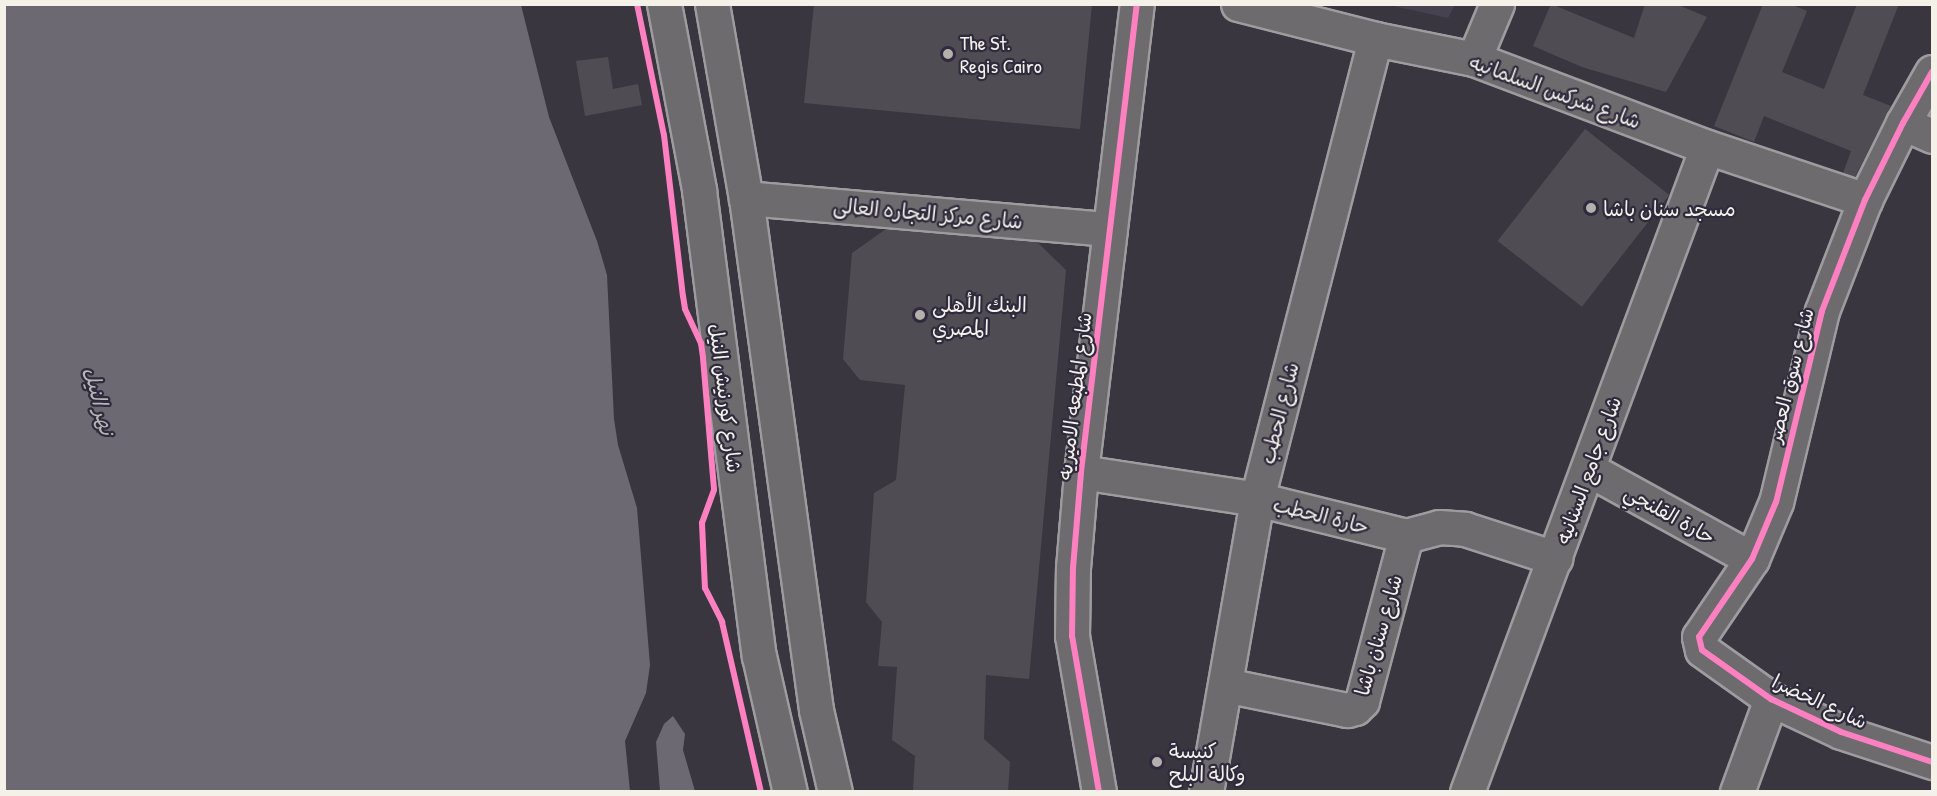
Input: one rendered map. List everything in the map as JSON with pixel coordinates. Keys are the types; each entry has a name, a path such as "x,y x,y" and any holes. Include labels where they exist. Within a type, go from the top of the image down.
{"main road":[{"name":"شارع كورنيش النيل","path":"664,4 699,190 759,656 790,792"},
{"path":"712,4 746,198 806,646 816,710 835,792"},
{"name":"شارع المطبعه الاميريه","path":"1099,790 1072,636 1073,568 1081,472 1137,4"},
{"name":"شارع شركس السلمانيه","path":"1238,4 1375,39 1474,59 1707,147 1865,200"},
{"path":"1474,59 1497,4"},
{"name":"شارع الحطب","path":"1206,792 1257,499 1375,39"},
{"name":"شارع سوق العصر","path":"1702,650 1699,642 1700,633 1752,559 1776,502 1822,311 1865,200 1903,123 1932,72"},
{"path":"1903,123 1932,136"},
{"name":"شارع جامع السنانيه","path":"1467,792 1707,147"},
{"name":"شارع مركز التجاره العالى","path":"746,198 1110,229"},
{"name":"حارة القلنجي","path":"1588,469 1752,559"},
{"name":"حارة الحطب","path":"1081,472 1257,499 1406,536 1451,526 1555,558"},
{"name":"شارع سنان باشا","path":"1225,685 1347,710 1355,708 1362,701 1406,536"},
{"name":"شارع الخضرا","path":"1702,650 1771,699 1841,732 1932,762"},
{"path":"1737,792 1771,699"}],"shaded area":[{"path":"1455,4 1448,18 1389,5"}],"water":[{"name":"نهر النيل","path":"5,4 521,5 549,117 597,241 607,275 614,419 618,445 637,508 650,665 646,693 625,741 630,791 5,791"},
{"path":"673,716 685,734 683,750 695,791 660,791 656,742 664,724"}],"building":[{"name":"The St. Regis Cairo","path":"814,4 1092,4 1080,129 804,103"},
{"path":"1551,4 1634,38 1645,4 1676,4 1707,17 1666,92 1582,67 1533,46"},
{"path":"1763,4 1790,4 1807,11 1782,72 1824,89 1857,4 1899,4 1863,95 1891,106 1855,177 1843,173 1851,151 1764,116 1754,142 1714,126"},
{"path":"608,57 613,89 638,84 642,105 585,116 576,61"},
{"name":"مسجد سنان باشا","path":"1585,129 1669,195 1582,307 1498,241"},
{"path":"886,229 1037,242 1066,270 1029,679 986,675 984,739 1010,762 1008,792 913,792 915,756 892,740 897,667 878,666 882,622 866,602 874,493 896,480 905,385 860,380 843,359 852,253"}],"cycle path":[{"path":"637,4 664,135 685,309 701,343 703,358 714,490 702,523 705,588 722,622 761,792"},
{"path":"1099,792 1072,636 1073,568 1081,472 1137,4"},
{"path":"1932,72 1903,123 1865,200 1822,311 1776,502 1752,559 1699,637 1702,650 1771,699 1841,732 1932,762"}],"place":[{"name":"The St. Regis Cairo","path":"948,54"},
{"name":"مسجد سنان باشا","path":"1591,208"},
{"name":"البنك الأهلى المصري","path":"920,315"},
{"name":"كنيسة وكالة البلح","path":"1157,762"}]}
